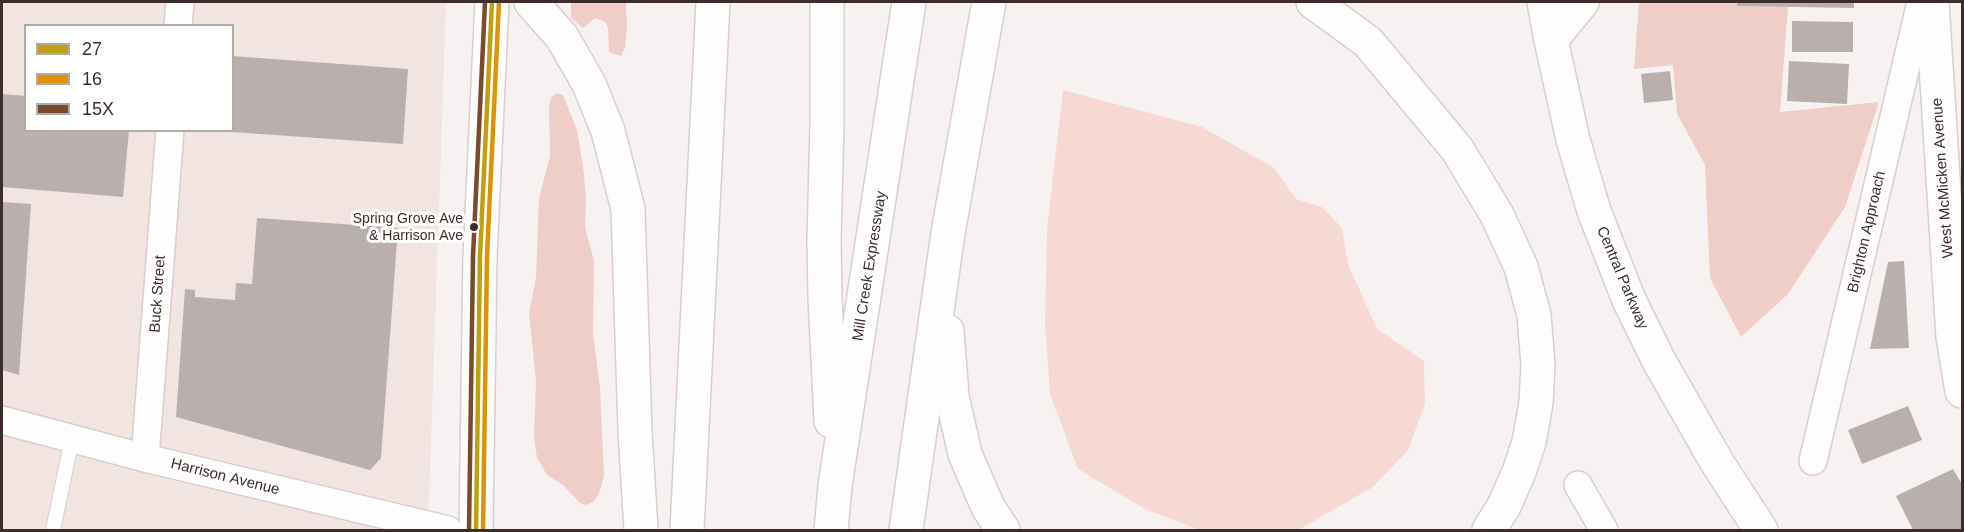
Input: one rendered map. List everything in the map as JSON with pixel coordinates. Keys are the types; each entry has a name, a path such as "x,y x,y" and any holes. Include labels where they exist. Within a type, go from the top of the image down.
{"main road":[{"path":"476,531 480,256 492,2"},
{"path":"531,2 562,37 589,84 608,131 628,209 635,432 641,531"},
{"path":"687,531 713,2"},
{"path":"827,2 825,298 835,486"},
{"name":"Mill Creek Expressway","path":"831,531 835,486 909,2"},
{"path":"907,517 948,233 989,2"},
{"path":"1313,2 1368,42 1457,150 1497,214 1521,267 1534,315 1538,365 1536,403 1529,442 1520,472 1489,531"},
{"name":"Central Parkway","path":"1544,2 1572,140 1594,212 1629,300 1659,362 1761,531"},
{"path":"1551,40 1582,2"},
{"name":"West McMicken Avenue","path":"1932,2 1953,337 1962,391"},
{"path":"948,233 946,324 952,396 965,454 988,507 1003,531"}],"street":[{"path":"178,24 180,2"},
{"name":"Brighton Approach","path":"1813,461 1921,2"},
{"name":"Buck Street","path":"146,458 170,132"},
{"name":"Harrison Avenue","path":"2,420 146,458 448,531"},
{"path":"1578,485 1604,531"}],"lane":[{"path":"53,531 72,439"}],"shaded area":[{"path":"2,2 446,2 428,530 2,530"},
{"path":"571,2 626,2 625,48 621,56 609,52 608,28 605,22 595,18 583,28 571,18"},
{"path":"1639,2 1737,2 1737,5 1788,7 1780,112 1879,102 1845,207 1788,294 1741,337 1710,278 1705,165 1677,114 1673,65 1634,69"},
{"path":"1063,90 1202,127 1274,168 1296,199 1322,207 1342,228 1348,264 1377,329 1424,361 1425,404 1408,450 1373,487 1298,530 1200,530 1145,509 1078,469 1050,394 1045,323 1047,230"},
{"path":"557,93 563,95 577,130 586,197 585,227 594,261 593,333 600,388 604,476 599,494 593,502 586,505 580,503 563,485 547,475 537,458 534,437 536,381 529,313 536,277 539,198 550,156 549,108 551,97"}],"building":[{"path":"1737,2 1854,2 1854,8 1737,6"},
{"path":"1792,21 1853,22 1853,52 1792,52"},
{"path":"234,56 408,69 403,144 232,132 234,132"},
{"path":"1789,61 1849,64 1847,104 1787,101"},
{"path":"1670,71 1673,100 1644,103 1641,74"},
{"path":"2,94 24,96 24,132 129,132 123,197 2,187"},
{"path":"2,202 31,204 19,375 2,370"},
{"path":"257,218 398,228 381,458 370,470 176,417 185,289 195,290 195,297 235,300 236,283 252,284"},
{"path":"1904,261 1909,348 1870,349 1888,262"},
{"path":"1908,406 1922,440 1862,464 1848,430"},
{"path":"1953,469 1962,484 1962,530 1913,530 1896,496"}],"transit line":[{"name":"15X","path":"469,530 473,256 485,2"},
{"name":"27","path":"476,530 480,256 492,2"},
{"name":"16","path":"483,530 487,256 499,2"}],"place":[{"name":"Spring Grove Ave & Harrison Ave","path":"474,227"}]}
